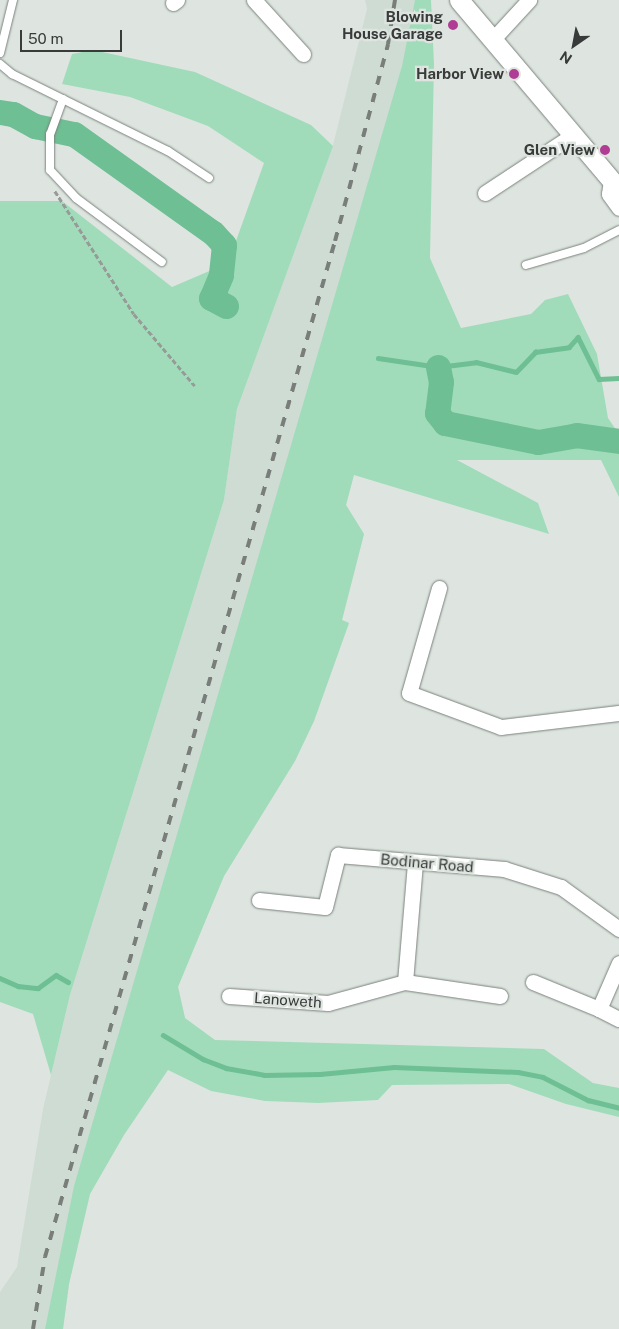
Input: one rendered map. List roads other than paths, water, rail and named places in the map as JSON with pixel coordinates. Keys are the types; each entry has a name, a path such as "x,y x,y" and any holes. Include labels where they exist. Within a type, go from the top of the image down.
{"street":[{"path":"254,0 303,54"},
{"path":"459,0 494,38 615,184 609,194 619,208"},
{"path":"494,38 529,0"},
{"path":"485,193 573,135"},
{"path":"439,588 409,693 501,727 619,713"},
{"name":"Bodinar Road","path":"260,900 325,908 338,855 504,869 561,887 619,929"},
{"path":"405,982 416,863"},
{"path":"598,1009 619,963"},
{"name":"Lanoweth","path":"229,996 328,1003 405,982 500,996"},
{"path":"533,982 619,1019"}],"lane":[{"path":"0,53 13,0"},
{"path":"0,64 63,99 168,151 209,178"},
{"path":"63,99 50,134 50,170 76,198 162,262"},
{"path":"526,265 584,248 619,230"}],"waterway":[{"path":"0,112 13,114 35,126 74,134 213,233 224,245 221,275 211,298 226,306"},
{"path":"378,358 438,367 476,362 516,372 535,352 569,347 578,337 599,379 619,378"},
{"path":"438,367 441,382 437,413 445,423 538,442 576,435 619,441"},
{"path":"0,978 18,986 38,988 56,975 68,982"},
{"path":"163,1035 203,1059 226,1068 264,1075 320,1074 394,1067 518,1072 543,1077 588,1100 619,1108"}],"railway":[{"path":"33,1329 45,1257 335,241 388,44 395,0"}],"place":[{"name":"Blowing House Garage","path":"453,25"},
{"name":"Harbor View","path":"514,74"},
{"name":"Glen View","path":"605,150"}]}
